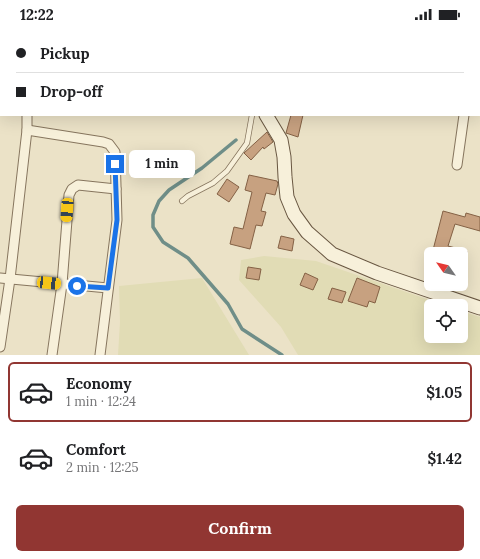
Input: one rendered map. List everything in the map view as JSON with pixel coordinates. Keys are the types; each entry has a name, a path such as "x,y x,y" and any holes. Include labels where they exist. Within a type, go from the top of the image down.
{"street":[{"path":"0,347 10,279 27,130 27,116"},
{"path":"267,116 281,140 284,157 284,177 287,197 294,214 307,232 332,254 377,273 480,308"},
{"path":"457,165 464,116"},
{"path":"27,130 109,144 114,152 117,220 100,355"},
{"path":"52,355 62,284 68,195 72,189 78,185 116,189"},
{"path":"0,278 108,288"}],"lane":[{"path":"182,201 188,196 212,183 227,171 246,143 252,116"}],"shaded area":[{"path":"264,256 316,261 427,299 424,299 424,343 468,343 468,313 480,317 480,355 298,355 281,327 239,280 241,260"},
{"path":"202,278 249,355 118,355 120,322 119,286"}],"building":[{"path":"291,116 303,116 298,137 286,133"},
{"path":"267,132 273,142 264,149 263,147 251,160 244,153"},
{"path":"249,175 277,181 278,184 275,195 266,193 261,211 266,212 262,226 256,225 250,249 230,244 234,227 243,229 252,192 245,190"},
{"path":"227,179 239,187 229,202 217,194"},
{"path":"443,211 465,217 466,213 480,217 480,231 455,224 448,246 452,247 434,247"},
{"path":"281,236 294,239 292,251 278,248"},
{"path":"248,267 261,269 259,280 246,278"},
{"path":"305,273 318,279 313,290 300,285"},
{"path":"357,278 380,287 375,303 369,301 367,307 348,301"},
{"path":"332,288 346,292 342,303 328,299"}],"waterway":[{"path":"236,140 202,168 169,190 159,201 153,215 153,227 163,242 188,258 228,304 242,329 282,355"}],"route":[{"path":"77,286 108,288 117,220 115,164"}]}
